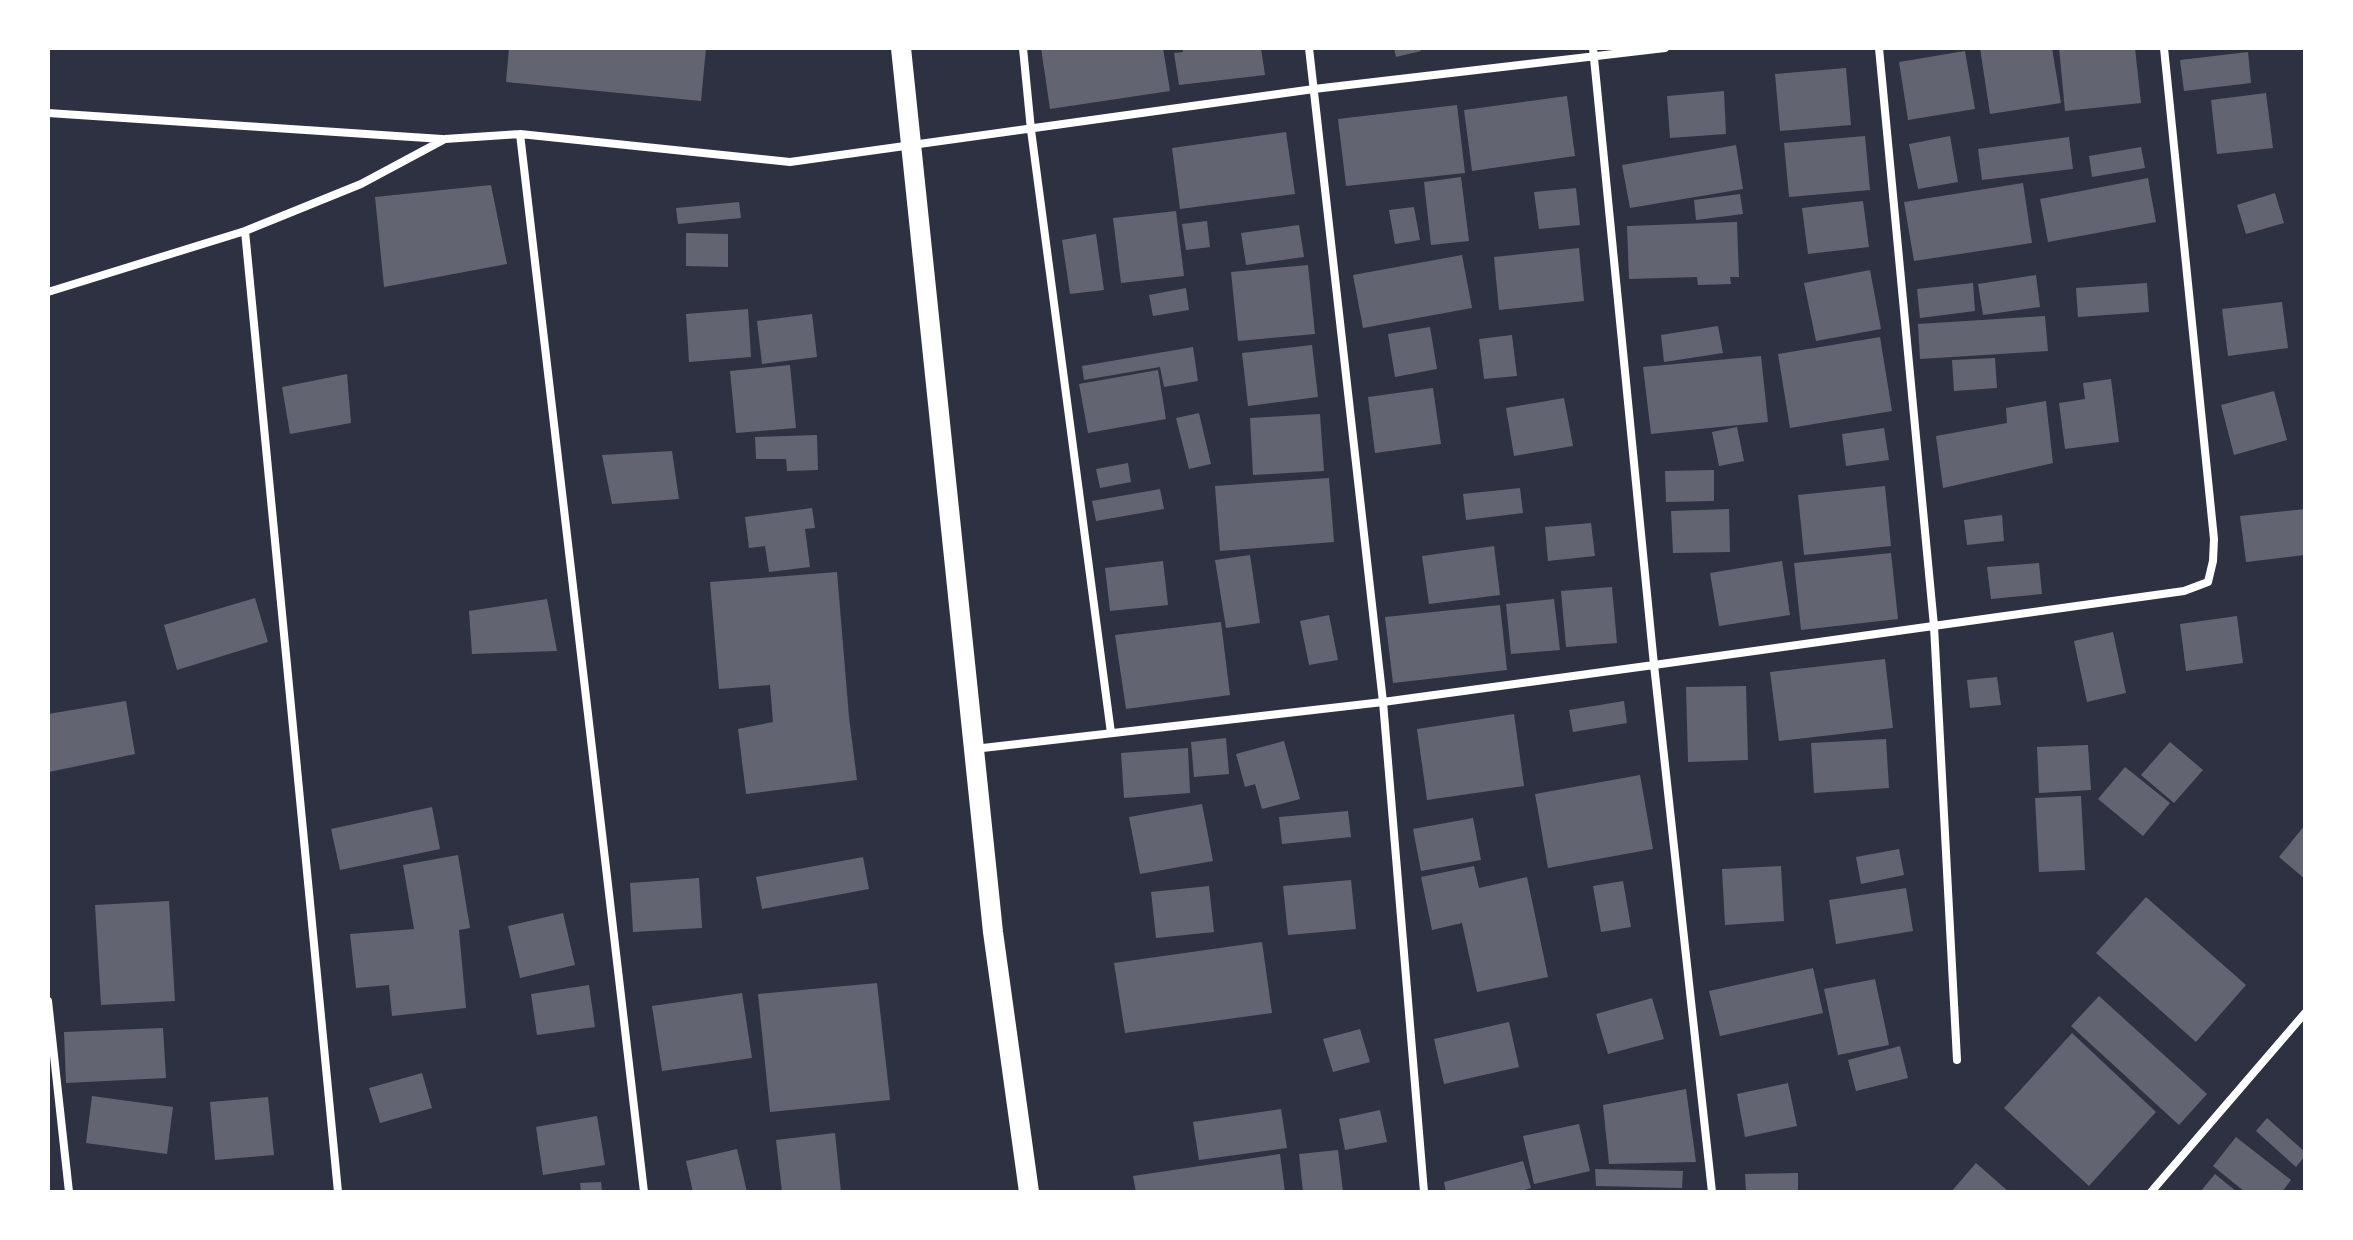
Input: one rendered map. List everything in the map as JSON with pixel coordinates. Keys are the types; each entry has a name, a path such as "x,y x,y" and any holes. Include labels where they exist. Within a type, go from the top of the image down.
{"main road":[{"path":"901,48 993,932 1029,1192"}],"street":[{"path":"1023,48 1031,130 1111,733"},
{"path":"1309,48 1383,702 1424,1192"},
{"path":"48,113 445,139 520,134 790,162 1314,89 1594,53 1665,48"},
{"path":"1879,48 1934,626 1957,1060"},
{"path":"974,749 1383,702 2184,591 2208,582 2214,539 2164,48"},
{"path":"1594,53 1654,665 1712,1192"},
{"path":"520,134 644,1192"},
{"path":"48,292 245,231 361,184 445,139"},
{"path":"245,231 338,1192"},
{"path":"48,1001 69,1192"},
{"path":"2151,1192 2305,1013"}],"building":[{"path":"509,48 706,48 701,101 506,82"},
{"path":"1041,48 1163,48 1170,91 1050,109"},
{"path":"1182,48 1261,48 1265,75 1179,85 1174,53 1183,52"},
{"path":"1394,48 1420,48 1421,51 1396,57"},
{"path":"1980,48 2052,48 2061,103 1990,114"},
{"path":"2059,48 2135,48 2141,103 2065,111"},
{"path":"1965,51 1975,109 1908,120 1899,62"},
{"path":"2248,52 2251,83 2184,91 2180,60"},
{"path":"1846,68 1851,125 1780,131 1775,74"},
{"path":"1724,91 1726,134 1670,138 1667,96"},
{"path":"2266,93 2273,148 2217,154 2211,100"},
{"path":"1567,96 1575,156 1472,171 1464,110"},
{"path":"1457,105 1465,173 1346,186 1338,119"},
{"path":"1286,132 1295,194 1180,209 1172,148"},
{"path":"1865,136 1870,190 1789,197 1784,143"},
{"path":"1950,136 1958,182 1918,189 1909,144"},
{"path":"2069,137 2073,169 1982,180 1978,149"},
{"path":"1736,145 1743,189 1630,208 1622,165"},
{"path":"2141,147 2145,168 2092,177 2089,156"},
{"path":"1461,177 1469,241 1431,245 1424,182"},
{"path":"2148,178 2156,222 2048,242 2040,199"},
{"path":"2023,183 2032,243 1914,261 1904,202"},
{"path":"491,185 507,264 384,287 375,197"},
{"path":"1576,188 1580,225 1539,229 1534,192"},
{"path":"2275,193 2284,223 2246,234 2237,205"},
{"path":"1740,194 1743,214 1696,220 1694,200"},
{"path":"1863,201 1869,247 1808,254 1802,208"},
{"path":"739,202 741,218 678,224 676,208"},
{"path":"1414,207 1420,240 1395,244 1389,210"},
{"path":"1176,211 1184,276 1121,283 1113,218"},
{"path":"1207,221 1210,247 1186,250 1182,224"},
{"path":"1737,222 1739,277 1730,277 1731,284 1698,285 1697,277 1629,279 1627,226"},
{"path":"1299,225 1304,257 1246,265 1241,233"},
{"path":"686,233 728,234 728,267 686,266"},
{"path":"1096,234 1104,290 1070,294 1062,240"},
{"path":"1579,248 1584,301 1499,310 1494,257"},
{"path":"1462,255 1472,308 1363,328 1353,275"},
{"path":"1308,265 1315,334 1238,341 1231,272"},
{"path":"1870,270 1881,329 1816,341 1804,283"},
{"path":"2036,275 2040,307 1983,315 1978,284"},
{"path":"1973,283 1975,311 1920,318 1917,289"},
{"path":"2147,283 2149,312 2078,317 2076,288"},
{"path":"1186,288 1189,310 1153,316 1149,295"},
{"path":"2282,302 2288,348 2228,356 2222,309"},
{"path":"748,309 751,357 689,362 686,314"},
{"path":"812,314 817,357 762,364 757,321"},
{"path":"2045,316 2048,351 1920,359 1918,324"},
{"path":"1718,326 1723,353 1664,362 1661,335"},
{"path":"1430,327 1437,369 1395,377 1388,334"},
{"path":"1512,335 1517,376 1484,379 1479,339"},
{"path":"1880,337 1892,411 1790,428 1778,354"},
{"path":"1312,345 1318,397 1248,406 1242,353"},
{"path":"1193,347 1198,381 1164,387 1160,367 1084,380 1082,366"},
{"path":"1761,356 1768,422 1651,434 1643,367"},
{"path":"1995,358 1997,388 1954,391 1952,360"},
{"path":"790,365 796,428 736,433 730,371"},
{"path":"1158,370 1166,419 1088,433 1079,384"},
{"path":"347,374 351,423 290,434 282,387"},
{"path":"2111,379 2119,442 2065,449 2059,403 2085,399 2083,383"},
{"path":"1433,388 1441,444 1375,453 1368,397"},
{"path":"2274,391 2287,440 2234,455 2221,405"},
{"path":"1564,398 1573,446 1514,456 1506,408"},
{"path":"2046,401 2053,463 1943,488 1936,436 2007,423 2006,408"},
{"path":"1199,413 1211,464 1189,469 1176,418"},
{"path":"1320,414 1324,471 1253,475 1250,418"},
{"path":"1737,427 1744,461 1719,466 1712,432"},
{"path":"1884,428 1889,460 1846,466 1842,434"},
{"path":"817,435 818,470 787,471 786,459 756,459 755,437"},
{"path":"672,451 679,499 612,504 602,455"},
{"path":"1128,463 1131,482 1100,488 1096,469"},
{"path":"1714,470 1714,501 1666,502 1665,471"},
{"path":"1329,478 1334,542 1220,551 1215,486"},
{"path":"1885,486 1891,546 1804,555 1798,495"},
{"path":"1520,488 1523,513 1466,520 1463,494"},
{"path":"1160,489 1164,509 1096,521 1092,501"},
{"path":"812,508 815,528 805,529 810,567 769,572 765,546 749,548 745,517"},
{"path":"1729,509 1730,552 1673,553 1671,511"},
{"path":"2305,509 2305,555 2246,562 2240,516"},
{"path":"2002,515 2004,541 1967,545 1964,520"},
{"path":"1591,523 1595,556 1548,561 1545,527"},
{"path":"1494,546 1500,595 1429,604 1422,556"},
{"path":"1891,553 1898,619 1801,630 1794,563"},
{"path":"1250,555 1260,623 1226,628 1215,560"},
{"path":"1163,561 1168,605 1110,611 1105,568"},
{"path":"1782,561 1790,615 1719,626 1710,573"},
{"path":"2039,563 2042,594 1991,599 1987,567"},
{"path":"837,572 857,780 746,794 738,729 773,722 770,685 719,689 710,582"},
{"path":"1612,587 1617,643 1566,647 1561,591"},
{"path":"255,598 268,642 177,670 164,625"},
{"path":"547,599 557,651 472,654 469,611"},
{"path":"1554,599 1560,650 1511,654 1506,604"},
{"path":"1500,605 1507,670 1393,683 1385,617"},
{"path":"1329,615 1338,660 1309,665 1300,621"},
{"path":"2237,616 2243,663 2186,671 2180,624"},
{"path":"1221,622 1230,695 1126,709 1115,635"},
{"path":"2113,632 2126,693 2087,702 2074,641"},
{"path":"1885,659 1893,728 1779,741 1770,672"},
{"path":"1997,677 2001,705 1970,708 1967,680"},
{"path":"1746,686 1748,760 1688,762 1686,687"},
{"path":"126,701 135,754 49,772 48,714"},
{"path":"1624,701 1627,723 1573,732 1569,710"},
{"path":"1514,714 1524,786 1427,800 1417,729"},
{"path":"1226,738 1229,774 1194,777 1191,742"},
{"path":"1886,739 1889,788 1814,793 1811,743"},
{"path":"1284,741 1300,799 1262,809 1255,784 1245,787 1236,754"},
{"path":"2170,742 2203,770 2174,803 2141,775"},
{"path":"2088,745 2091,790 2039,793 2037,747"},
{"path":"1188,748 1190,793 1124,798 1121,753"},
{"path":"2125,767 2170,803 2143,836 2098,799"},
{"path":"1640,775 1653,849 1548,868 1535,794"},
{"path":"2081,796 2085,870 2039,872 2035,798"},
{"path":"1202,804 1213,861 1140,874 1129,817"},
{"path":"432,807 440,849 340,870 331,829"},
{"path":"1348,811 1351,837 1282,844 1279,817"},
{"path":"1473,818 1481,860 1421,871 1413,829"},
{"path":"2305,825 2305,879 2279,857"},
{"path":"1899,849 1904,875 1861,884 1856,857"},
{"path":"458,855 470,928 459,930 466,1008 392,1016 389,985 356,988 350,934 414,929 403,865"},
{"path":"863,857 869,889 762,909 756,877"},
{"path":"1474,866 1479,888 1527,877 1548,977 1477,992 1462,923 1432,930 1421,877"},
{"path":"1781,866 1784,921 1725,925 1722,869"},
{"path":"699,878 702,928 633,932 630,883"},
{"path":"1351,880 1356,929 1288,935 1283,886"},
{"path":"1623,881 1631,927 1601,932 1593,886"},
{"path":"1209,886 1214,932 1156,938 1151,892"},
{"path":"1906,888 1913,931 1836,944 1829,900"},
{"path":"2146,897 2246,985 2196,1042 2096,953"},
{"path":"169,901 175,1001 101,1005 95,905"},
{"path":"563,913 575,965 520,978 508,926"},
{"path":"1262,942 1272,1013 1125,1033 1114,963"},
{"path":"1813,968 1823,1013 1720,1036 1709,991"},
{"path":"1875,979 1889,1045 1838,1055 1824,989"},
{"path":"877,983 890,1100 770,1112 758,994"},
{"path":"589,985 595,1027 537,1035 531,994"},
{"path":"742,993 752,1058 662,1071 652,1006"},
{"path":"2099,996 2207,1094 2179,1125 2071,1026"},
{"path":"1652,998 1664,1039 1608,1054 1596,1014"},
{"path":"1509,1022 1519,1067 1444,1084 1434,1039"},
{"path":"163,1028 166,1078 66,1083 64,1032"},
{"path":"1360,1029 1370,1062 1333,1072 1323,1039"},
{"path":"2072,1033 2156,1112 2089,1186 2004,1108"},
{"path":"1900,1046 1908,1078 1856,1091 1848,1060"},
{"path":"422,1073 432,1108 380,1123 369,1088"},
{"path":"1788,1083 1797,1126 1745,1137 1737,1094"},
{"path":"1686,1089 1696,1162 1609,1164 1603,1105"},
{"path":"92,1096 173,1107 167,1154 86,1143"},
{"path":"268,1097 274,1155 215,1160 210,1102"},
{"path":"1281,1109 1287,1148 1199,1160 1193,1122"},
{"path":"1380,1110 1387,1142 1345,1150 1339,1119"},
{"path":"597,1116 605,1165 543,1175 536,1127"},
{"path":"2267,1118 2305,1152 2296,1167 2256,1131"},
{"path":"1579,1124 1590,1171 1534,1184 1523,1136"},
{"path":"835,1133 841,1192 782,1192 776,1140"},
{"path":"2236,1137 2291,1180 2282,1192 2245,1192 2213,1166"},
{"path":"737,1149 747,1192 693,1192 686,1161"},
{"path":"1338,1150 1343,1192 1303,1192 1299,1154"},
{"path":"1280,1154 1285,1192 1136,1192 1133,1176"},
{"path":"1523,1161 1531,1188 1518,1192 1446,1192 1444,1182"},
{"path":"1976,1163 2009,1192 1951,1192"},
{"path":"1595,1169 1683,1171 1682,1188 1596,1186"},
{"path":"1798,1173 1798,1192 1746,1192 1745,1174"},
{"path":"2215,1174 2237,1192 2200,1192"},
{"path":"601,1182 602,1192 581,1192 580,1183"}]}
